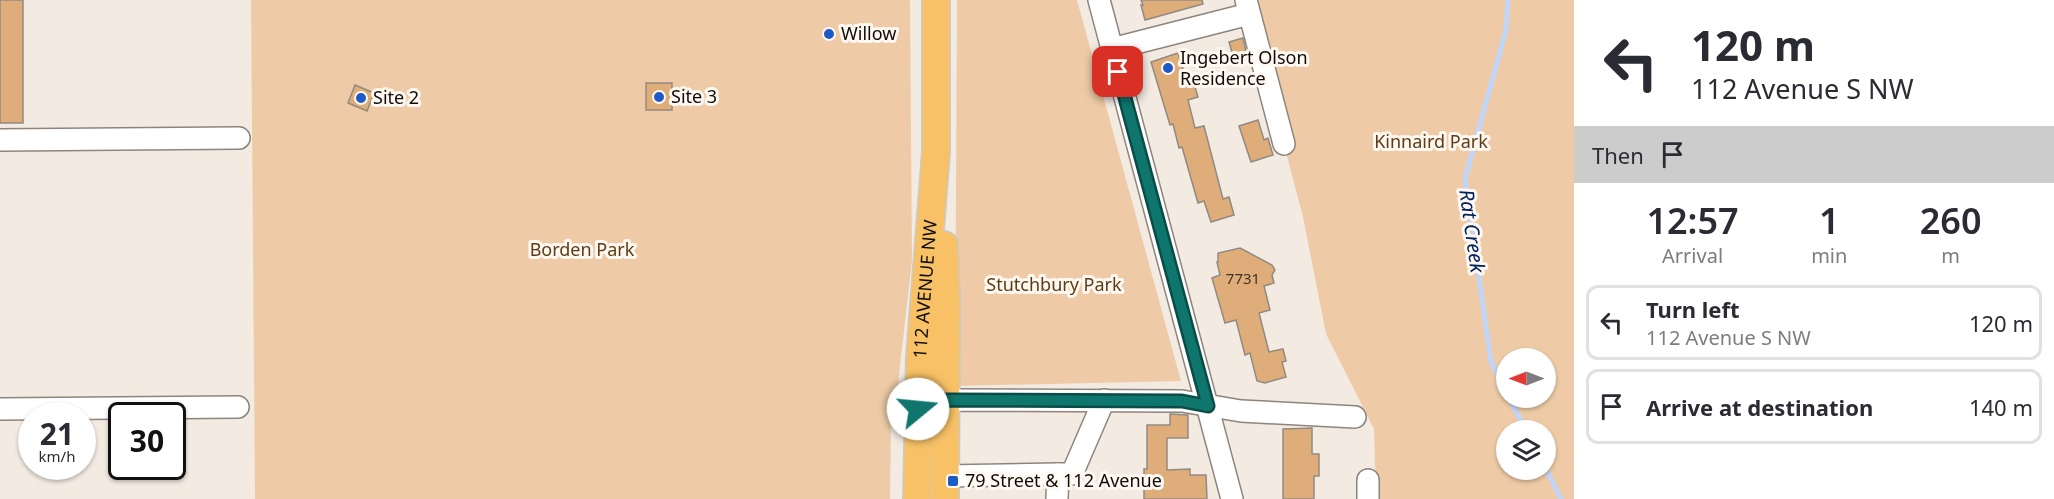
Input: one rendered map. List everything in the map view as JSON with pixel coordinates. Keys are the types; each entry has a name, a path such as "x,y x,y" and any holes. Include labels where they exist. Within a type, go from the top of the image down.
{"main road":[{"name":"112 AVENUE NW","path":"917,499 920,358 936,152 936,0"},
{"name":"112 AVENUE NW","path":"936,152 944,242 946,300 945,487"}],"street":[{"path":"1099,0 1232,499"},
{"path":"1112,50 1247,7 1284,144"},
{"path":"0,140 239,138"},
{"path":"918,409 946,400 1182,401 1241,411 1355,417"},
{"path":"945,487 1072,474 1104,400"},
{"path":"0,409 238,407"},
{"path":"1058,474 1058,499"}],"green space":[{"name":"Borden Park","path":"251,0 910,0 912,260 896,401 891,417 890,499 255,499"},
{"name":"Stutchbury Park","path":"957,0 1077,0 1181,381 955,386"},
{"name":"Kinnaird Park","path":"1246,0 1574,0 1574,499 1376,499 1374,429 1326,334 1303,217"}],"building":[{"path":"0,0 23,0 23,123 0,123"},
{"path":"1141,0 1202,0 1203,4 1145,20"},
{"path":"1243,38 1247,56 1234,59 1229,42"},
{"path":"1178,53 1186,79 1192,77 1198,97 1188,100 1195,128 1204,126 1223,199 1229,197 1234,215 1211,222 1204,201 1198,203 1182,147 1179,148 1173,124 1170,125 1151,62"},
{"name":"Site 3","path":"646,83 672,83 672,110 646,110"},
{"name":"Site 2","path":"355,85 374,93 367,111 348,103"},
{"path":"1258,120 1264,140 1268,138 1273,155 1251,162 1239,126"},
{"path":"1240,248 1272,265 1275,270 1272,275 1274,283 1264,286 1270,310 1259,313 1269,352 1283,349 1286,361 1282,362 1286,377 1265,383 1257,381 1250,353 1245,355 1236,320 1225,323 1212,278 1220,275 1217,262 1218,253"},
{"path":"1170,414 1188,415 1188,438 1167,438 1167,470 1190,469 1190,475 1206,475 1207,499 1144,499 1147,425 1170,425"},
{"path":"1312,428 1312,454 1319,454 1319,476 1314,476 1314,499 1283,499 1283,429"}],"waterway":[{"name":"Rat Creek","path":"1496,372 1491,362 1465,179 1506,30 1508,0"},
{"name":"Rat Creek","path":"1514,408 1521,420"},
{"name":"Rat Creek","path":"1552,480 1561,499"}],"place":[{"name":"Willow","path":"829,34"},
{"name":"Ingebert Olson Residence","path":"1168,68"},
{"name":"Site 3","path":"659,97"},
{"name":"Site 2","path":"361,98"},
{"name":"79 Street & 112 Avenue","path":"953,481"}],"route":[{"path":"918,409 946,400 1182,401 1208,406 1118,72"}]}
